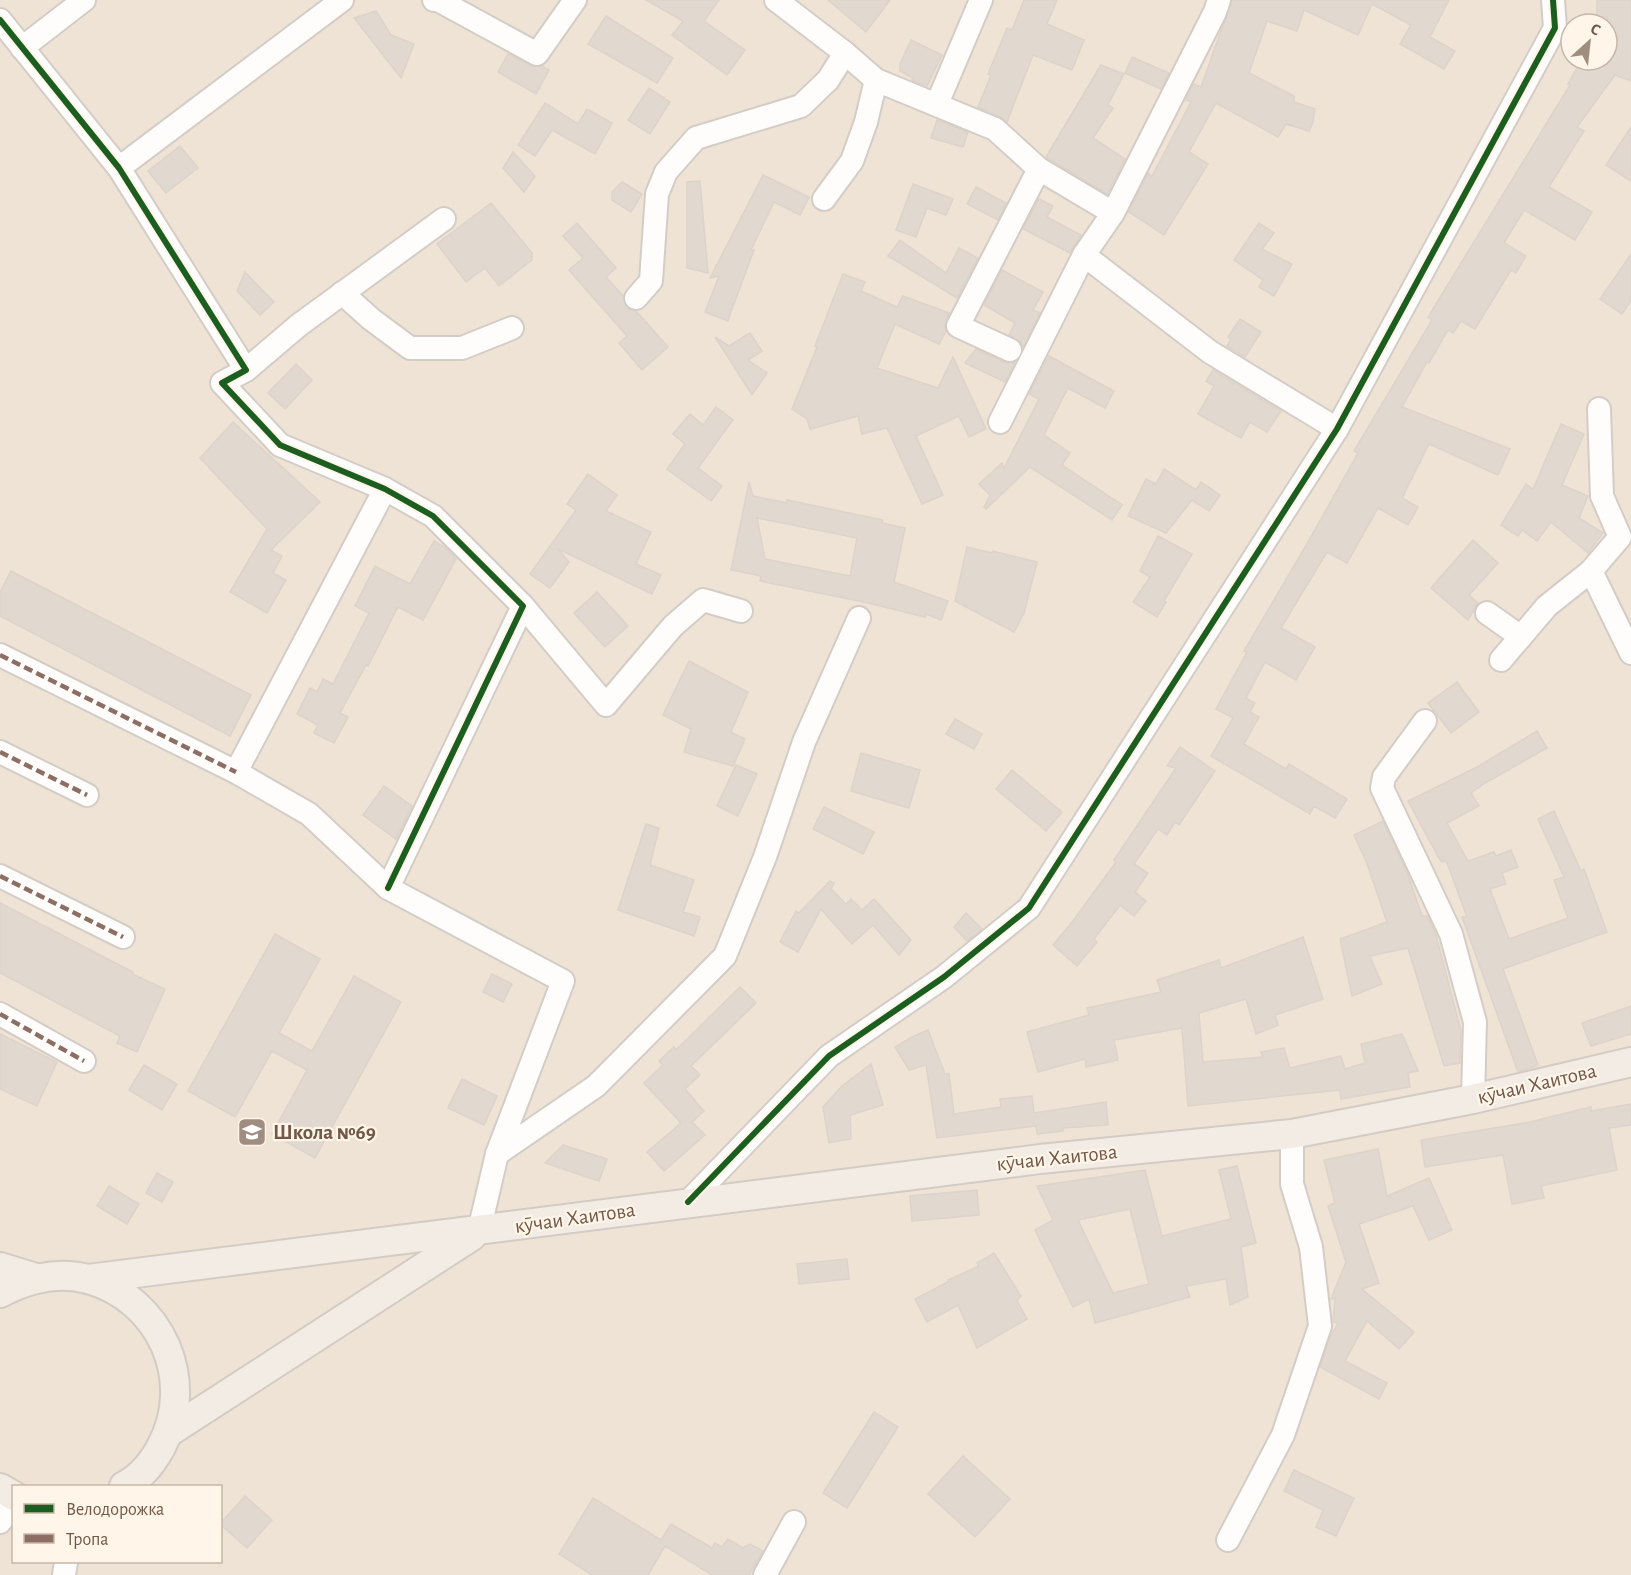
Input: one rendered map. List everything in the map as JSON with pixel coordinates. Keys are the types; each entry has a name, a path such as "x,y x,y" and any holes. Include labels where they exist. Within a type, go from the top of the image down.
{"main road":[{"name":"кӯчаи Хаитова","path":"88,1279 1040,1159 1292,1134 1473,1099 1631,1062"},
{"path":"169,1432 479,1231"},
{"path":"0,1267 36,1278"},
{"path":"0,1293 36,1278 62,1276 88,1279 124,1295 152,1321 170,1355 176,1394 169,1432 154,1459 132,1482 126,1485"}],"street":[{"path":"22,48 84,0"},
{"path":"119,168 342,0"},
{"path":"434,0 438,0 537,54 575,0"},
{"path":"776,0 876,80 995,129 1039,169 1113,213"},
{"path":"937,104 981,0"},
{"path":"1000,422 1083,255 1113,213 1219,0"},
{"path":"688,1202 829,1056 944,977 1029,908 1336,429 1555,28 1553,0"},
{"path":"0,20 119,168 246,370"},
{"path":"636,298 651,281 657,194 666,172 696,138 801,106 828,80 845,53"},
{"path":"824,199 852,161 866,122 876,80"},
{"path":"1010,350 958,326 1039,169"},
{"path":"444,219 299,325 246,370 222,383 279,445 386,489 433,516 523,606 606,705 673,626 704,600 741,611"},
{"path":"1083,255 1210,352 1336,429"},
{"path":"342,293 371,320 410,348 462,348 512,328"},
{"path":"1501,660 1547,606 1591,571 1620,537 1602,496 1599,409"},
{"path":"236,772 386,489"},
{"path":"1591,571 1631,653"},
{"path":"388,888 523,606"},
{"path":"1487,613 1521,637"},
{"path":"497,1154 596,1086 725,956 765,857 804,742 859,618"},
{"path":"0,655 236,772 309,814 388,888 564,981 497,1154 479,1231"},
{"path":"1425,721 1384,777 1382,788 1451,934 1475,1022 1473,1099"},
{"path":"0,752 87,795"},
{"path":"0,876 123,937"},
{"path":"0,1014 84,1061"},
{"path":"1228,1540 1283,1435 1320,1326 1311,1247 1292,1184 1292,1134"},
{"path":"0,1522 12,1506"},
{"path":"765,1575 794,1522"}],"shaded area":[{"path":"0,0 1631,0 1631,1575 0,1575"}],"building":[{"path":"646,0 719,0 704,21 745,50 727,75 672,35 683,21"},
{"path":"828,0 890,0 866,32"},
{"path":"1024,0 1057,0 1047,24 1084,40 1072,70 1033,55 1007,122 978,107 991,75 988,74 1007,28 1012,30"},
{"path":"1232,0 1449,0 1430,37 1455,51 1444,69 1400,44 1411,25 1372,4 1358,35 1304,10 1297,31 1267,21 1249,73 1294,96 1294,102 1315,109 1309,131 1286,124 1278,137 1216,103 1189,152 1208,164 1164,235 1129,212 1148,173 1152,176 1191,102 1186,100 1193,84 1201,87"},
{"path":"1597,0 1631,0 1631,81 1615,75 1577,127 1584,131 1549,187 1592,212 1575,240 1524,210 1504,243 1526,256 1516,273 1511,270 1475,329 1461,321 1453,333 1448,330 1402,407 1510,449 1498,475 1429,444 1402,498 1418,507 1408,525 1378,508 1347,563 1327,552 1281,628 1315,647 1296,680 1265,662 1246,698 1255,703 1250,712 1259,717 1244,744 1286,769 1289,764 1347,799 1335,818 1314,806 1310,814 1211,756 1233,718 1216,709 1247,652 1244,651 1358,453 1354,451 1432,320 1428,317 1570,85 1568,84 1574,72 1619,72 1619,12 1597,12"},
{"path":"376,11 391,35 414,44 401,78 354,18"},
{"path":"606,16 673,58 657,83 588,44"},
{"path":"911,40 942,55 927,86 912,80 913,78 900,71 900,64"},
{"path":"508,54 531,66 542,66 549,70 536,94 498,72"},
{"path":"1132,57 1169,73 1161,89 1125,73"},
{"path":"1101,65 1124,74 1108,105 1113,108 1093,138 1125,159 1107,194 1046,157"},
{"path":"649,88 670,102 650,134 628,120"},
{"path":"545,103 578,124 587,109 612,123 595,154 552,130 535,156 518,145"},
{"path":"937,120 968,132 963,147 931,138"},
{"path":"1631,127 1631,181 1606,165"},
{"path":"180,146 198,168 166,193 148,171"},
{"path":"513,152 535,176 524,192 503,168"},
{"path":"763,175 809,197 800,215 774,202 751,250 754,250 734,304 731,303 733,306 728,321 705,312 719,276 710,278"},
{"path":"700,181 708,273 687,268 687,182"},
{"path":"622,182 642,194 631,212 612,200 612,192"},
{"path":"913,184 953,199 946,215 927,208 916,237 896,230"},
{"path":"976,187 1006,203 998,220 967,204"},
{"path":"1039,199 1053,206 1047,217 1081,235 1070,253 1023,229"},
{"path":"491,203 532,253 532,260 499,286 485,268 466,282 437,244"},
{"path":"577,223 616,268 606,277 623,296 627,308 636,311 668,347 642,370 619,343 627,336 569,270 583,258 563,236"},
{"path":"1259,223 1274,233 1262,249 1292,264 1274,296 1259,287 1263,280 1234,260"},
{"path":"900,240 946,273 959,248 978,258 957,298 888,256"},
{"path":"1631,254 1631,300 1622,314 1600,299"},
{"path":"1002,270 1043,292 1033,310 1040,313 1023,347 1021,342 1009,335 1015,323 984,305"},
{"path":"245,272 274,302 260,315 237,291"},
{"path":"843,274 865,282 861,291 897,307 903,296 949,313 945,326 946,331 939,344 895,324 877,368 938,388 953,357 986,429 969,437 959,416 916,436 943,495 922,504 887,428 862,434 858,416 810,429 807,419 792,409"},
{"path":"1240,319 1261,332 1245,357 1227,346 1231,339 1228,337"},
{"path":"750,333 762,351 748,360 767,373 752,395 715,337 729,346"},
{"path":"976,349 1004,362 1015,362 1005,382 965,363"},
{"path":"1049,356 1114,391 1105,408 1068,388 1044,435 1070,453 1062,465 1122,505 1112,520 1030,467 986,509 984,507 990,495 979,484 1002,463 1004,468 1039,399 1029,394"},
{"path":"296,364 312,380 285,409 268,393"},
{"path":"1213,370 1281,411 1267,432 1250,422 1241,438 1198,414 1214,386 1206,381"},
{"path":"716,407 733,420 698,468 722,486 711,501 667,469 685,444 673,434 690,414 703,425"},
{"path":"233,422 320,502 271,550 282,556 273,573 286,580 267,613 230,592 267,529 200,458"},
{"path":"1561,424 1584,434 1562,485 1588,496 1579,518 1603,533 1588,553 1551,522 1537,541 1522,530 1518,536 1501,525 1526,484 1533,489"},
{"path":"1164,469 1196,490 1201,482 1220,495 1209,511 1192,500 1166,533 1128,516 1146,479 1156,484"},
{"path":"588,474 617,495 606,511 651,532 636,564 661,575 652,594 558,549 569,562 550,588 530,574 576,510 567,504"},
{"path":"749,482 753,496 787,503 787,500 883,520 882,523 905,528 894,582 948,601 941,620 926,614 925,617 760,581 761,576 731,570","holes":["757,518 857,538 850,576 765,559"]},
{"path":"1158,536 1192,554 1157,617 1133,602 1150,577 1140,571"},
{"path":"1473,540 1498,563 1469,595 1478,603 1468,620 1431,588"},
{"path":"434,541 446,548 456,559 423,620 398,607 368,666 366,665 340,713 348,717 334,743 314,733 318,725 297,714 310,688 317,692 323,679 333,684 369,613 355,606 375,566 410,584"},
{"path":"967,547 1037,562 1024,613 1014,632 955,601"},
{"path":"11,571 251,695 230,736 0,616 0,592"},
{"path":"597,592 628,626 605,647 574,613"},
{"path":"689,661 748,692 731,732 745,739 733,766 684,752 691,729 663,715"},
{"path":"1457,682 1479,712 1451,733 1428,703"},
{"path":"955,719 982,734 974,749 946,734"},
{"path":"1537,731 1547,748 1471,793 1479,806 1447,823 1468,861 1494,852 1496,856 1511,850 1518,867 1502,873 1506,884 1490,889 1509,939 1568,918 1554,880 1564,877 1538,819 1554,811 1581,871 1584,869 1607,932 1503,969 1538,1065 1518,1072 1462,917 1467,917 1446,860 1442,862 1439,858 1408,801 1477,767"},
{"path":"1180,747 1215,771 1179,825 1175,822 1167,835 1158,829 1134,864 1148,873 1135,892 1146,901 1134,916 1120,905 1094,939 1097,942 1077,966 1053,945 1116,862 1114,860 1176,768 1167,766"},
{"path":"861,753 920,770 909,808 851,791"},
{"path":"736,765 757,774 738,816 717,806"},
{"path":"1012,770 1062,812 1046,831 996,789"},
{"path":"384,786 412,806 396,839 363,815"},
{"path":"824,807 874,832 863,854 813,829"},
{"path":"1383,821 1407,872 1422,916 1428,916 1436,935 1461,1031 1460,1063 1444,1066 1408,948 1370,956 1382,984 1352,996 1340,939 1387,922 1366,861 1354,835"},
{"path":"646,824 659,828 650,865 694,880 683,912 700,917 694,936 618,910"},
{"path":"830,881 834,883 831,889 846,904 851,899 862,910 874,899 911,940 899,955 873,925 852,944 821,909 798,952 780,942 796,911 799,913"},
{"path":"0,903 133,972 132,974 165,989 137,1052 117,1043 120,1036 0,973"},
{"path":"966,913 982,929 967,941 954,927"},
{"path":"275,934 320,959 279,1033 312,1051 354,976 401,1002 315,1158 272,1134 307,1070 272,1051 235,1117 188,1091"},
{"path":"1303,937 1323,999 1275,1015 1278,1025 1256,1034 1246,999 1199,1013 1203,1062 1263,1057 1261,1052 1284,1048 1290,1068 1341,1056 1345,1069 1365,1063 1361,1044 1402,1034 1418,1071 1408,1073 1410,1087 1341,1099 1340,1090 1188,1106 1182,1028 1114,1040 1118,1060 1086,1067 1085,1059 1038,1072 1027,1032 1089,1015 1087,1008 1161,992 1157,980 1219,960 1221,968"},
{"path":"492,974 512,984 503,1002 483,992"},
{"path":"740,987 756,1003 691,1066 700,1075 685,1089 704,1111 692,1122 705,1135 664,1171 647,1152 681,1123 644,1083 663,1065 659,1061 674,1047 676,1050"},
{"path":"1631,1006 1631,1034 1591,1046 1582,1023"},
{"path":"928,1030 945,1074 949,1074 954,1114 1001,1107 1000,1099 1032,1096 1034,1113 1106,1102 1108,1125 1063,1128 1063,1131 1037,1134 1036,1126 937,1138 926,1065 909,1070 895,1047"},
{"path":"0,1034 57,1062 37,1106 0,1089"},
{"path":"871,1064 883,1105 850,1115 851,1139 829,1143 823,1107 842,1086"},
{"path":"144,1065 177,1084 162,1110 129,1090"},
{"path":"462,1079 497,1096 484,1125 448,1108"},
{"path":"1631,1104 1631,1125 1609,1128 1617,1170 1541,1186 1544,1198 1512,1204 1503,1155 1425,1167 1421,1140 1530,1122 1591,1107 1591,1111"},
{"path":"563,1145 607,1159 599,1181 545,1163"},
{"path":"1378,1149 1387,1196 1429,1178 1452,1230 1429,1240 1413,1206 1359,1224 1379,1283 1362,1289 1414,1332 1399,1349 1367,1321 1345,1361 1387,1383 1379,1399 1320,1367 1329,1340 1338,1323 1333,1322 1335,1298 1331,1299 1346,1262 1328,1206 1335,1203 1324,1160"},
{"path":"1237,1166 1256,1243 1241,1247 1248,1297 1230,1305 1226,1279 1186,1286 1190,1297 1095,1323 1089,1299 1073,1307 1035,1230 1053,1220 1037,1186 1145,1170 1162,1236 1231,1219 1219,1170","holes":["1130,1209 1149,1284 1113,1293 1078,1220"]},
{"path":"157,1173 173,1182 162,1202 146,1193"},
{"path":"109,1186 139,1204 127,1224 97,1206"},
{"path":"977,1190 979,1215 912,1221 910,1196"},
{"path":"994,1253 1021,1296 1017,1301 1027,1319 977,1348 958,1305 927,1322 915,1299 979,1266 977,1263"},
{"path":"847,1259 849,1279 799,1284 797,1264"},
{"path":"874,1412 898,1427 847,1508 823,1493"},
{"path":"963,1456 1010,1499 975,1537 928,1494"},
{"path":"1294,1470 1354,1498 1336,1536 1316,1527 1323,1510 1284,1491"},
{"path":"245,1496 272,1520 247,1548 222,1526 222,1522"},
{"path":"593,1498 661,1540 671,1524 712,1548 715,1543 722,1547 728,1539 743,1548 750,1544 763,1551 749,1575 712,1575 665,1546 648,1575 592,1575 559,1554"}],"marked path":[{"path":"0,655 236,772"},
{"path":"0,752 87,795"},
{"path":"0,876 123,937"},
{"path":"0,1014 84,1061"}],"cycle path":[{"path":"688,1202 829,1056 944,977 1029,908 1337,429 1555,28 1553,0"},
{"path":"0,20 119,168 246,370 222,383 280,445 385,489 433,516 523,606 388,888"}],"place":[{"name":"Школа №69","path":"252,1132"}]}
